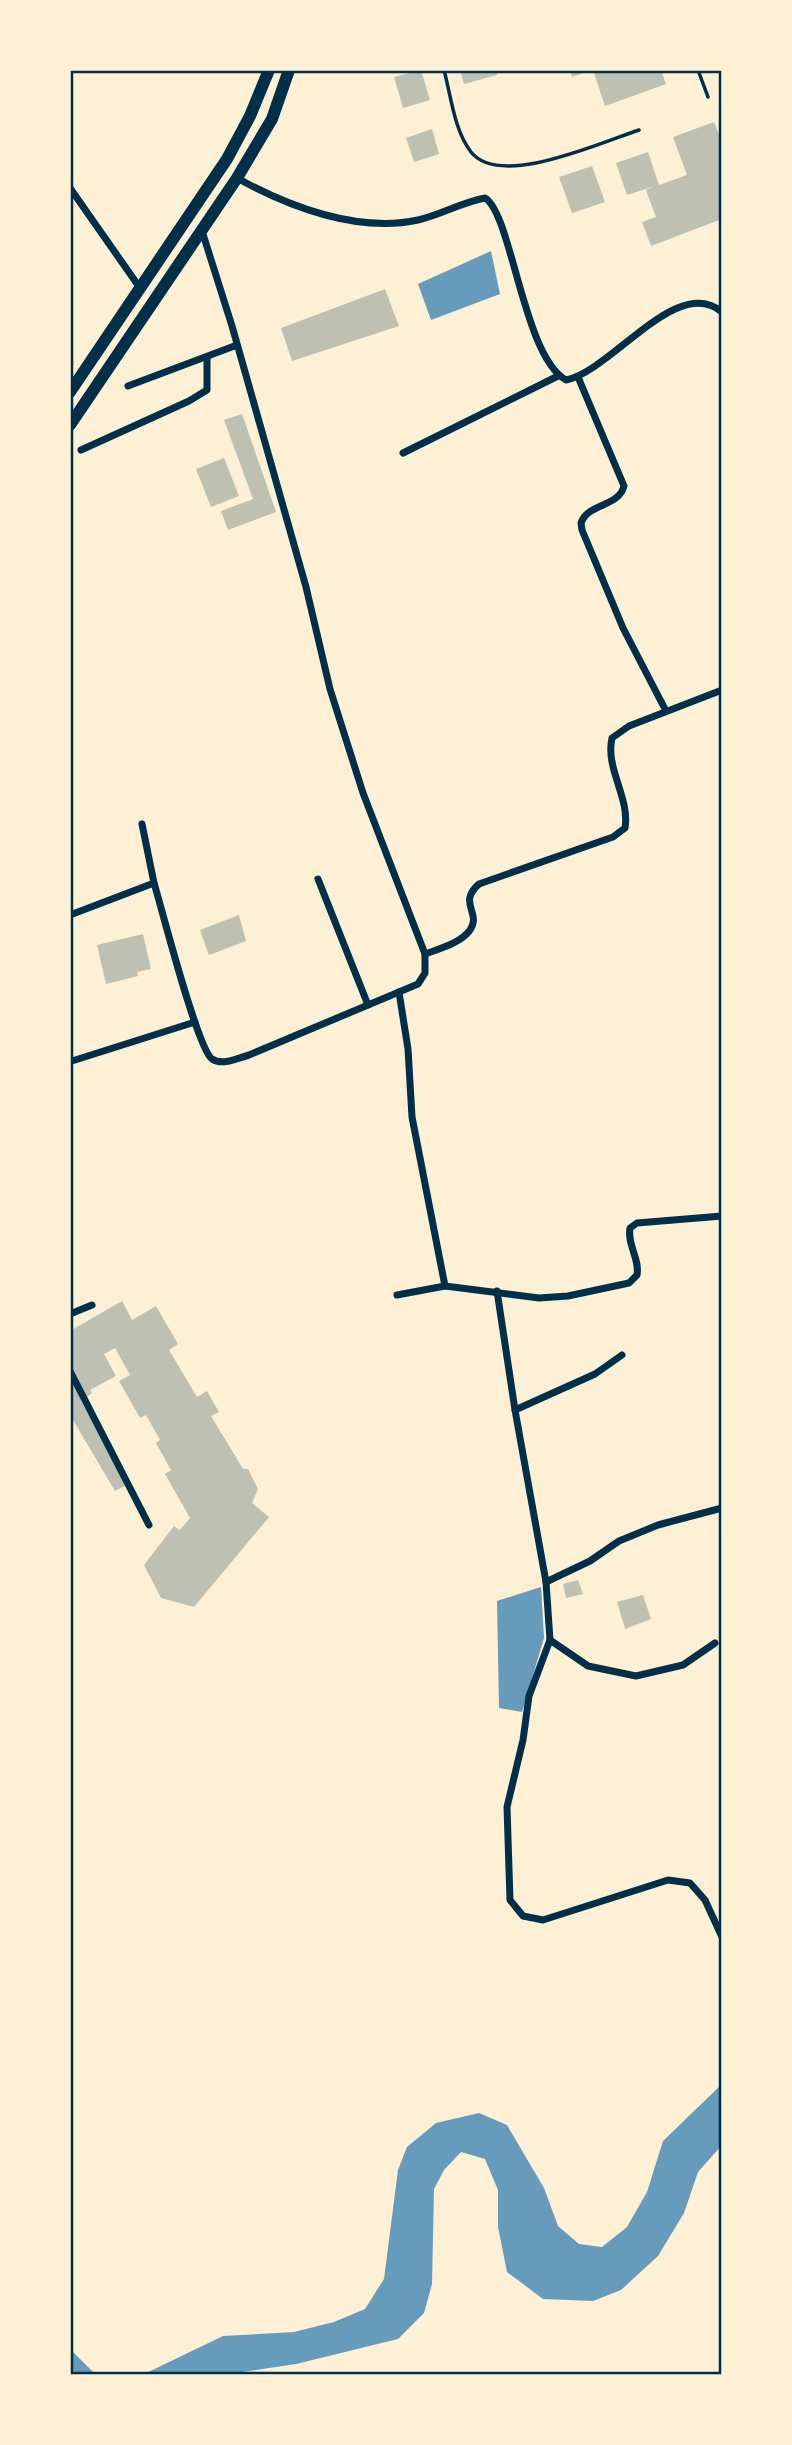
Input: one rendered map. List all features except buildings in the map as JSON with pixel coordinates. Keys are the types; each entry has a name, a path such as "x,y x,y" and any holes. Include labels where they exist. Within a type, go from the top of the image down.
{"main road":[{"path":"70,391 203,195 250,116 269,70"},
{"path":"70,425 237,178 272,119 289,70"},
{"path":"203,195 219,205"}],"street":[{"path":"237,178 264,192 343,219 387,224 420,220 485,198 495,206 516,280 539,341 558,376 566,380 578,377 674,308 694,302 712,303 722,312"},
{"path":"70,188 141,289"},
{"path":"142,824 154,883 195,1022 205,1049 212,1059 223,1062 249,1055 418,984 425,973 425,954 363,793 330,689 306,587 202,231"},
{"path":"128,386 237,345"},
{"path":"82,450 189,401 207,390 207,357"},
{"path":"403,453 558,376"},
{"path":"578,377 624,486 619,496 586,513 581,523 582,530 623,628 666,711"},
{"path":"425,954 454,943 470,931 473,922 468,900 470,892 479,884 613,836 625,828 627,815 609,752 612,738 629,726 722,690"},
{"path":"317,879 368,1005"},
{"path":"70,915 154,883"},
{"path":"399,992 408,1049 412,1117 445,1286"},
{"path":"72,1061 195,1022"},
{"path":"397,1295 445,1286 539,1298 568,1296 629,1283 637,1275 639,1267 628,1237 630,1228 638,1223 722,1216"},
{"path":"497,1291 507,1371 546,1582 550,1640 529,1696 523,1740 507,1807 510,1900 523,1916 543,1920 668,1880 690,1883 705,1900 722,1937"},
{"path":"70,1314 92,1305"},
{"path":"515,1410 595,1374 622,1355"},
{"path":"70,1371 149,1525"},
{"path":"546,1582 590,1561 619,1541 658,1525 722,1508"},
{"path":"550,1640 588,1666 636,1676 683,1665 715,1643"}],"lane":[{"path":"444,70 465,143 480,160 490,165 510,168 537,163 639,131"},
{"path":"698,70 708,97"}],"water":[{"path":"491,251 500,294 431,320 418,284"},
{"path":"541,1587 544,1638 522,1712 499,1708 497,1601"},
{"path":"722,2084 722,2145 698,2172 684,2213 658,2256 621,2290 593,2301 543,2299 507,2272 498,2227 498,2190 485,2159 461,2152 444,2170 434,2189 432,2284 424,2313 398,2339 296,2364 222,2375 142,2375 223,2336 294,2332 334,2322 365,2309 384,2279 398,2170 407,2147 436,2123 479,2113 507,2125 544,2188 558,2226 579,2244 602,2247 627,2227 647,2192 663,2141"},
{"path":"70,2349 96,2375 70,2375"}]}
